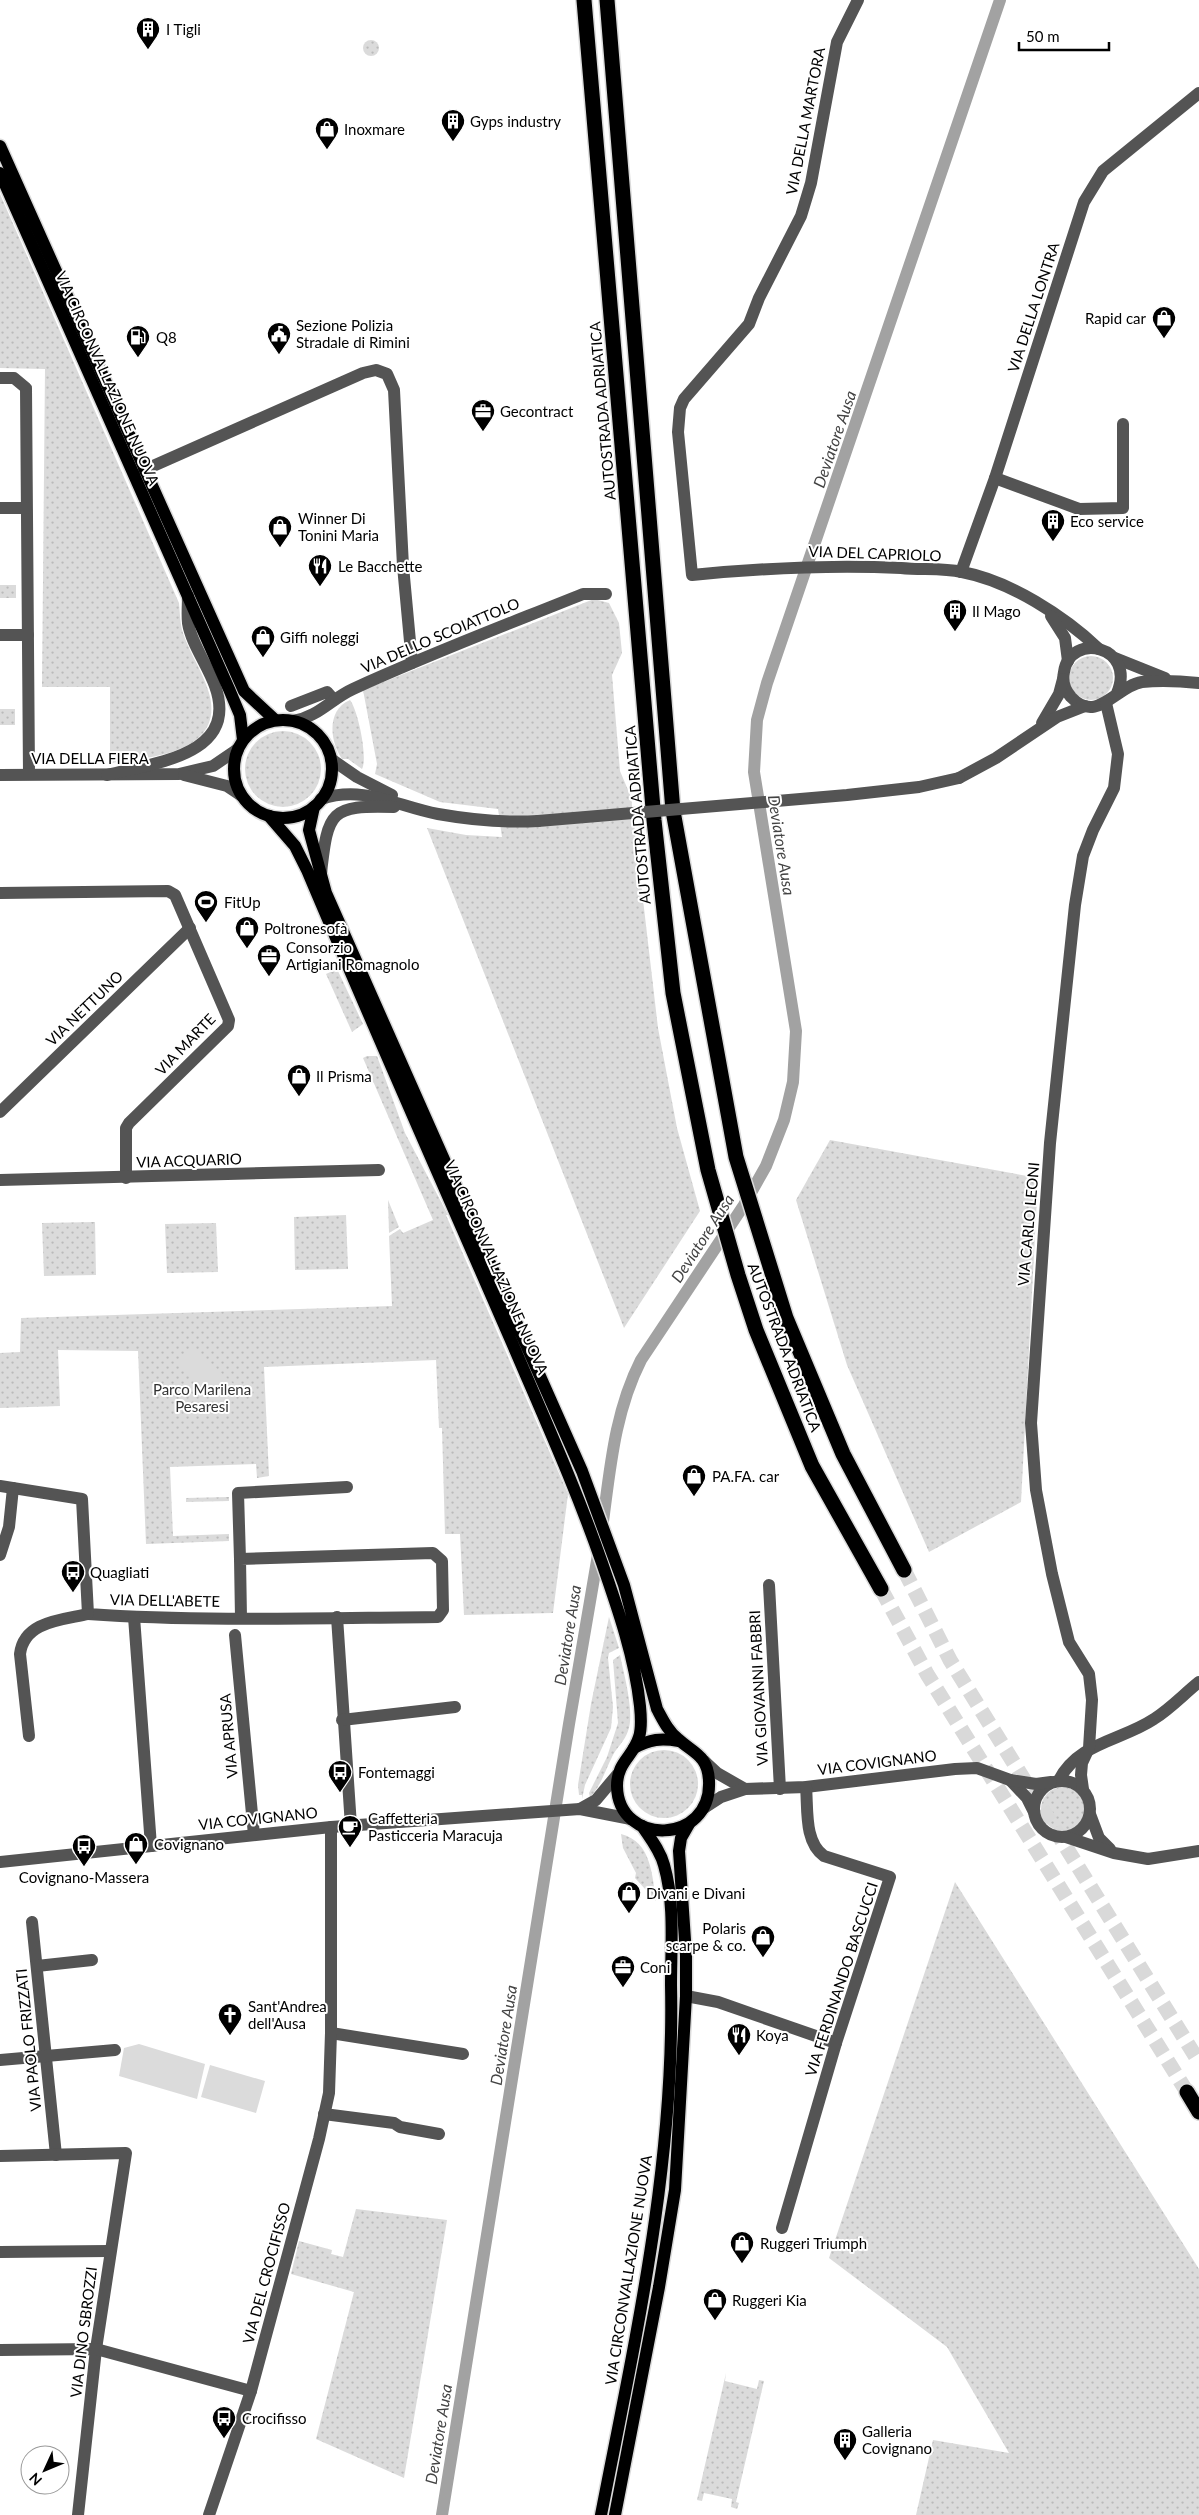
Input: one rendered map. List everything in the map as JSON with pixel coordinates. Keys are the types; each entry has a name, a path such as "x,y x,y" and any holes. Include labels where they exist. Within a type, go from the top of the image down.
{"highway":[{"name":"AUTOSTRADA ADRIATICA","path":"584,0 654,820 672,993 708,1170 756,1330 812,1466 881,1589"},
{"name":"AUTOSTRADA ADRIATICA","path":"606,0 673,811 736,1157 786,1318 843,1454 904,1570"},
{"path":"1187,2092 1199,2112"}],"main road":[{"name":"VIA CIRCONVALLAZIONE NUOVA","path":"0,146 244,691 275,720"},
{"name":"VIA CIRCONVALLAZIONE NUOVA","path":"0,172 240,715 240,744 234,773 242,796 258,812 269,816 295,846 576,1491 614,1598 640,1704 639,1738 634,1748 623,1760 617,1775 617,1791 622,1806 656,1846 664,1864 668,1889 672,2002 669,2098 658,2205 637,2328 601,2515"},
{"path":"240,744 251,730 275,720 293,721 306,726 318,734 326,746 331,759"},
{"name":"VIA CIRCONVALLAZIONE NUOVA","path":"331,759 332,773 328,787 318,803 310,830 321,876 582,1471 624,1585 657,1709 666,1726 679,1741 693,1749 704,1761 709,1776 709,1793 704,1808 681,1838 679,1851 686,1954 686,1996 682,2092 670,2224 615,2515"},
{"path":"269,816 292,817 318,803"},
{"path":"634,1748 648,1740 663,1738 679,1741"},
{"path":"636,1822 653,1830 666,1831 690,1824"}],"street":[{"name":"VIA DELLA MARTORA","path":"692,575 678,432 680,408 684,399 749,324 759,298 801,216 811,183 837,42 858,0"},
{"name":"VIA DELLA LONTRA","path":"961,572 995,478 1084,202 1103,171 1199,93"},
{"name":"VIA CIRCONVALLAZIONE NUOVA","path":"144,470 362,372 376,370 387,374 394,390 403,566 412,663"},
{"path":"0,378 14,378 26,388 29,774"},
{"path":"995,478 1079,509 1123,508 1123,424"},
{"path":"0,508 26,508"},
{"name":"VIA DEL CAPRIOLO","path":"692,575 764,568 831,566 961,572 1018,591 1072,626 1100,649"},
{"name":"VIA DELLO SCOIATTOLO","path":"293,721 307,718 351,690 412,663 583,594 606,594"},
{"name":"VIA CIRCONVALLAZIONE NUOVA","path":"107,774 184,756 203,745 216,724 219,712 216,688 188,624 188,596"},
{"name":"VIA DEL CAPRIOLO","path":"1048,612 1064,638 1068,661"},
{"path":"0,635 28,635"},
{"path":"1037,729 1052,710 1059,694 1068,661 1081,650 1100,649 1115,658 1172,681"},
{"path":"1115,658 1122,675 1117,693"},
{"path":"1063,679 1070,696 1085,706"},
{"path":"318,803 343,794 362,794 416,808 485,822 538,822 919,787 959,778 1005,753 1037,729 1071,710 1106,703 1117,693 1140,682 1172,681 1199,683"},
{"path":"290,706 326,692 334,700"},
{"name":"VIA CARLO LEONI","path":"1083,1789 1082,1763 1090,1748 1092,1700 1089,1674 1069,1642 1052,1574 1036,1490 1031,1423 1050,1143 1075,905 1083,856 1093,830 1114,788 1118,754 1106,703"},
{"name":"VIA DELLA FIERA","path":"0,775 179,774 214,766 240,744"},
{"path":"331,759 357,777 416,808"},
{"name":"VIA DELLA FIERA","path":"179,774 228,786 242,796"},
{"path":"321,876 324,840 328,826 338,814 350,808 363,806 416,808"},
{"name":"VIA MARTE","path":"0,893 168,891 175,895 190,928 230,1020 228,1026 128,1123 126,1128 126,1178"},
{"name":"VIA NETTUNO","path":"0,1112 190,928"},
{"name":"VIA ACQUARIO","path":"0,1180 379,1170"},
{"name":"VIA DELL'ABETE","path":"0,1486 82,1499 88,1614"},
{"path":"241,1618 238,1493 347,1487"},
{"path":"0,1555 9,1527 13,1488"},
{"name":"VIA DELL'ABETE","path":"29,1736 20,1654 21,1643 36,1627 88,1614 134,1617 241,1618 438,1616 442,1614 442,1561 433,1553 240,1560"},
{"name":"VIA GIOVANNI FABBRI","path":"769,1585 780,1789"},
{"path":"134,1617 151,1846"},
{"path":"337,1617 342,1720 351,1826"},
{"name":"VIA APRUSA","path":"235,1634 254,1835"},
{"path":"1199,1682 1154,1719 1112,1741 1090,1748 1038,1795 1034,1812 1042,1828 1049,1833 1114,1852 1148,1860 1199,1851"},
{"path":"342,1720 455,1707"},
{"name":"VIA COVIGNANO","path":"704,1761 717,1773 746,1789"},
{"name":"VIA COVIGNANO","path":"704,1808 721,1797 746,1789 806,1787 954,1769 976,1768 1010,1780 1036,1784 1055,1781"},
{"path":"580,1809 596,1800 617,1775"},
{"name":"VIA COVIGNANO","path":"1010,1780 1027,1798 1034,1812"},
{"path":"1055,1781 1076,1784 1083,1789 1090,1805 1090,1814 1099,1838 1114,1852"},
{"name":"VIA FERDINANDO BASCUCCI","path":"782,2228 836,2043 890,1877 824,1856 816,1851 811,1841 806,1787"},
{"name":"VIA COVIGNANO","path":"0,1862 331,1827 580,1809 636,1822"},
{"path":"1066,1837 1082,1829 1090,1814"},
{"name":"VIA DEL CROCIFISSO","path":"209,2515 251,2391 329,2093 331,2033 331,1827"},
{"name":"VIA PAOLO FRIZZATI","path":"32,1922 56,2155"},
{"path":"37,1966 92,1960"},
{"path":"686,1996 712,2002 836,2043"},
{"path":"331,2033 463,2054"},
{"path":"0,2060 115,2050"},
{"path":"324,2114 394,2123 400,2127 439,2134"},
{"name":"VIA DINO SBROZZI","path":"56,2155 126,2153 109,2251 96,2349 78,2515"},
{"path":"0,2156 56,2155"},
{"path":"0,2252 109,2251"},
{"path":"0,2350 96,2349 251,2391"}],"green space":[{"path":"368,40 374,40 379,45 377,54 368,56 363,51 363,45"},
{"path":"0,194 179,603 183,633 209,693 211,713 206,729 195,740 181,749 144,758 110,763 110,687 42,687 45,369 0,368"},
{"path":"0,585 16,585 16,598 0,598"},
{"path":"594,599 609,603 619,623 622,653 612,675 620,771 631,797 658,1028 677,1128 700,1211 624,1328 427,828 466,835 502,837 498,809 440,802 375,774 377,764 363,690"},
{"path":"1091,656 1103,660 1109,666 1113,678 1109,690 1103,696 1091,700 1079,696 1073,690 1069,678 1073,666 1079,660"},
{"path":"350,700 356,713 363,745 364,763 362,769 348,759 342,759 333,735 332,727 337,711"},
{"path":"0,709 15,709 15,725 0,725"},
{"path":"283,731 298,734 310,742 318,754 321,769 318,784 310,796 298,804 283,807 268,804 256,796 248,784 245,769 248,754 256,742 268,734"},
{"path":"337,969 363,1024 352,1032 326,974"},
{"name":"Parco Marilena Pesaresi","path":"377,1056 405,1133 448,1215 446,1215 568,1494 553,1613 464,1615 460,1534 445,1534 442,1428 439,1428 436,1360 264,1367 269,1476 257,1478 256,1464 170,1467 173,1536 229,1534 229,1541 146,1544 138,1351 58,1350 60,1406 0,1408 0,1353 20,1352 21,1318 392,1306 389,1236 400,1229 403,1233 433,1220 363,1058"},
{"path":"830,1140 1038,1178 1021,1502 929,1552 847,1365 796,1200"},
{"path":"388,1200 399,1227 389,1233"},
{"path":"346,1215 348,1269 295,1270 294,1217"},
{"path":"95,1222 96,1275 44,1276 42,1223"},
{"path":"216,1223 218,1272 167,1273 165,1224"},
{"path":"192,1346 241,1391 225,1408 176,1363"},
{"path":"229,1497 229,1501 186,1502 186,1498"},
{"path":"609,1617 619,1648 609,1653 608,1658 613,1707 611,1728 585,1785 582,1799 582,1795 579,1795 578,1785 591,1704"},
{"path":"620,1655 628,1694 630,1723 625,1738 590,1797 589,1793 607,1757 618,1723 613,1660"},
{"path":"664,1750 677,1753 688,1760 695,1771 698,1784 695,1797 688,1808 677,1815 664,1818 651,1815 640,1808 633,1797 630,1784 633,1771 640,1760 651,1753"},
{"path":"1059,1787 1067,1787 1079,1793 1085,1809 1079,1825 1067,1831 1059,1831 1047,1825 1041,1813 1041,1805 1047,1793"},
{"path":"621,1834 639,1844 645,1852 649,1861 656,1901 635,1878 636,1873 623,1848"},
{"path":"955,1882 1199,2269 1199,2515 916,2515 933,2440 1009,2453 947,2347 829,2258"},
{"path":"139,2044 205,2064 197,2099 119,2076 124,2048"},
{"path":"210,2065 265,2081 256,2113 201,2097"},
{"path":"356,2209 447,2220 404,2478 316,2439 354,2292 291,2274 299,2241 332,2250 331,2254 343,2257"},
{"path":"726,2373 725,2381 757,2389 759,2380 764,2381 736,2502 739,2503 737,2509 731,2507 732,2499 704,2493 702,2501 697,2500"}],"waterway":[{"name":"Deviatore Ausa","path":"602,1529 614,1443 632,1380 641,1360 744,1205 766,1166 784,1120 793,1082 796,1031 754,772 757,720 767,683 1000,0"},
{"name":"Deviatore Ausa","path":"442,2515 569,1724 599,1549"}],"tunnel":[{"path":"904,1570 950,1660 1199,2062"},
{"path":"881,1589 927,1674 1187,2092"}],"place":[{"name":"I Tigli","path":"148,50"},
{"name":"Gyps industry","path":"453,142"},
{"name":"Inoxmare","path":"327,150"},
{"name":"Rapid car","path":"1164,339"},
{"name":"Sezione Polizia Stradale di Rimini","path":"279,355"},
{"name":"Q8","path":"138,358"},
{"name":"Gecontract","path":"483,432"},
{"name":"Eco service","path":"1053,542"},
{"name":"Winner Di Tonini Maria","path":"280,548"},
{"name":"Le Bacchette","path":"320,587"},
{"name":"Il Mago","path":"955,632"},
{"name":"Giffi noleggi","path":"263,658"},
{"name":"FitUp","path":"206,923"},
{"name":"Poltronesofà","path":"247,949"},
{"name":"Consorzio Artigiani Romagnolo","path":"269,977"},
{"name":"Il Prisma","path":"299,1097"},
{"name":"PA.FA. car","path":"694,1497"},
{"name":"Quagliati","path":"73,1593"},
{"name":"Fontemaggi","path":"340,1793"},
{"name":"Caffetteria Pasticceria Maracuja","path":"350,1848"},
{"name":"Covignano","path":"136,1865"},
{"name":"Covignano-Massera","path":"84,1867"},
{"name":"Divani e Divani","path":"629,1914"},
{"name":"Polaris scarpe & co.","path":"763,1958"},
{"name":"Coni","path":"623,1988"},
{"name":"Sant'Andrea dell'Ausa","path":"230,2036"},
{"name":"Koya","path":"739,2056"},
{"name":"Ruggeri Triumph","path":"742,2264"},
{"name":"Ruggeri Kia","path":"715,2321"},
{"name":"Crocifisso","path":"224,2439"},
{"name":"Galleria Covignano","path":"845,2461"}]}
